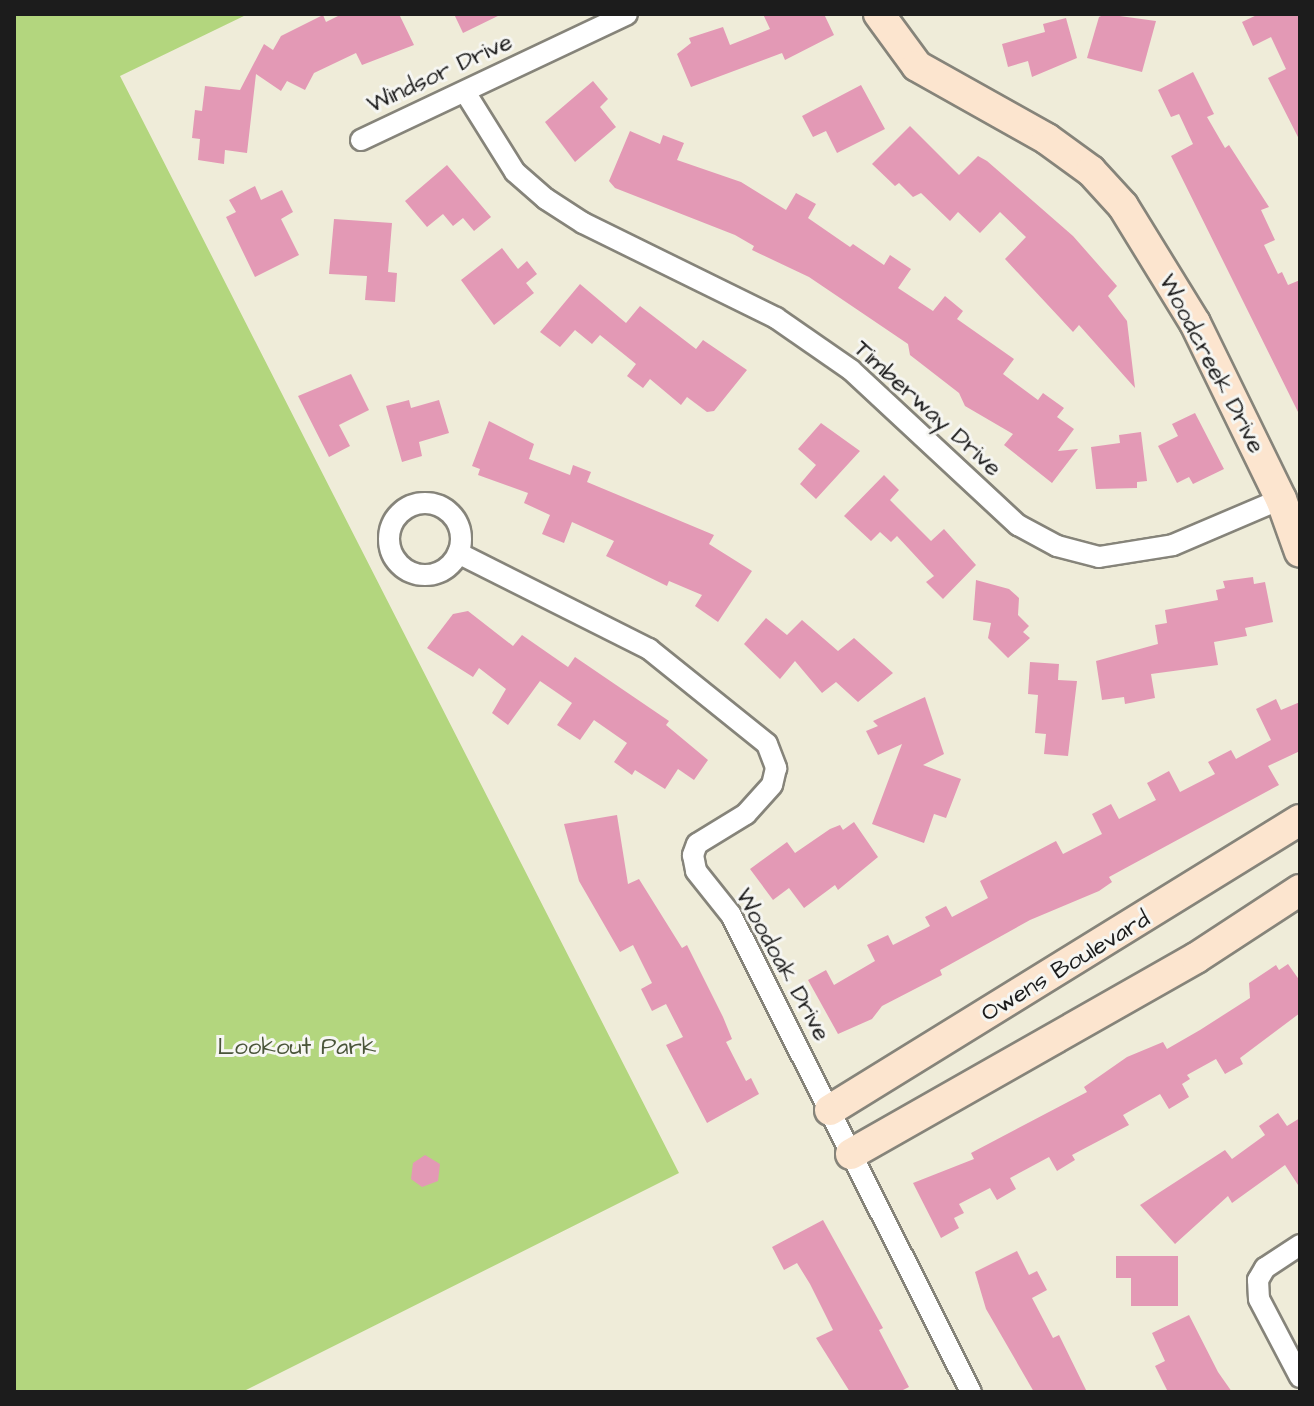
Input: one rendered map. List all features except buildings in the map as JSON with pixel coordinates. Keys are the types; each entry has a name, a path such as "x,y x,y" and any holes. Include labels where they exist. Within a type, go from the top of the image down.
{"street":[{"name":"Windsor Drive","path":"361,140 627,14"},
{"name":"Woodcreek Drive","path":"879,14 917,66 1047,139 1091,171 1123,206 1195,323 1281,499 1300,552"},
{"name":"Timberway Drive","path":"465,92 515,172 546,199 583,223 776,318 851,370 1018,525 1057,546 1099,557 1173,545 1281,499"},
{"name":"Woodoak Drive","path":"458,553 649,649 767,744 776,768 772,785 746,814 704,838 693,855 696,871 731,915 971,1392"},
{"name":"Owens Boulevard","path":"830,1110 1300,820"},
{"path":"851,1154 1196,958 1300,890"},
{"path":"1300,1245 1265,1268 1258,1280 1259,1299 1300,1377"}],"green space":[{"name":"Lookout Park","path":"14,14 248,14 120,76 679,1173 242,1392 14,1392"}]}
